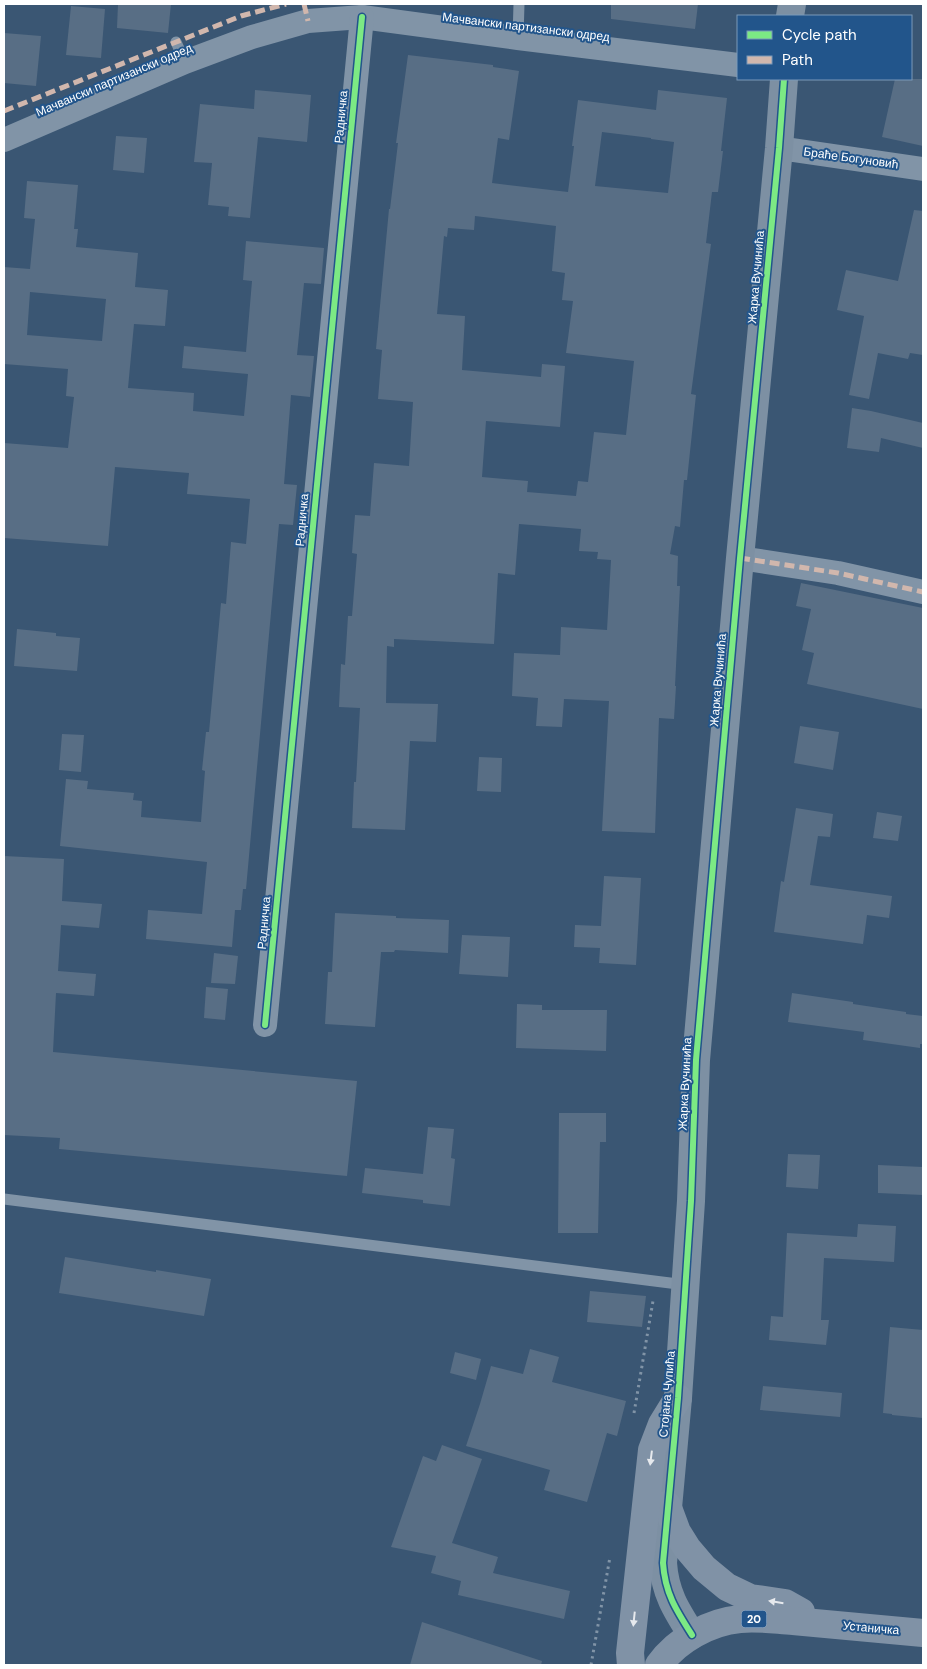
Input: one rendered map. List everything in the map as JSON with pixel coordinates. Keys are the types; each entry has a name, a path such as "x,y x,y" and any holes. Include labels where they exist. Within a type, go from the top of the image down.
{"main road":[{"path":"631,1665 630,1653 652,1450 662,1424 678,1398"},
{"path":"667,1506 677,1532 687,1548 704,1568 727,1587 750,1598 785,1603 819,1623"},
{"name":"20","path":"659,1665 692,1635 710,1626 741,1618 819,1623"},
{"name":"Устаничка","path":"819,1623 923,1633"}],"street":[{"name":"Мачвански партизански одред","path":"4,140 180,52 252,37 308,22 362,17 737,65"},
{"name":"Радничка","path":"265,1025 362,17"},
{"name":"Жарка Вучинића","path":"686,1285 696,1060 784,80"},
{"name":"Браће Богуновић","path":"779,148 923,169"},
{"path":"740,558 838,573 923,592"},
{"name":"Стојана Чупића","path":"686,1285 663,1563 664,1580 669,1596 692,1635"}],"lane":[{"path":"518,38 520,4"},
{"path":"4,1198 686,1285"}],"building":[{"path":"118,4 171,4 168,33 117,28"},
{"path":"611,4 698,4 695,29 611,19"},
{"path":"71,6 105,9 101,58 66,55"},
{"path":"4,33 41,36 36,86 4,83"},
{"path":"408,55 493,65 493,67 519,71 509,140 498,138 492,183 568,192 578,100 656,110 658,90 727,98 718,192 712,192 706,243 711,244 691,394 696,395 687,480 684,480 680,527 675,526 670,554 678,556 677,586 680,586 676,686 674,719 659,718 655,833 602,831 609,701 564,699 562,727 536,726 538,698 512,696 514,653 560,655 561,627 607,630 611,560 597,559 598,552 579,551 581,529 519,524 515,575 498,573 494,644 394,639 394,647 387,646 386,703 438,704 436,742 410,741 405,830 352,828 360,708 339,707 341,664 345,665 348,616 352,616 357,554 352,553 355,515 370,516 374,463 409,466 413,402 378,399 382,350 376,349 389,209 398,143 396,143","holes":["602,132 674,142 668,193 595,186","475,216 556,226 552,271 565,273 562,300 573,301 566,353 634,361 626,435 594,432 588,482 578,481 576,496 527,492 528,481 482,477 486,421 560,427 565,366 542,364 541,377 462,370 465,316 437,314 444,236 447,237 448,228 474,230"]},
{"path":"923,79 923,146 882,137 895,80"},
{"path":"255,90 311,95 307,142 258,137 250,218 228,216 229,207 208,205 212,163 194,162 200,104 254,109"},
{"path":"116,136 147,138 144,173 113,170"},
{"path":"27,181 78,185 74,229 78,229 76,247 138,253 135,287 168,290 165,326 134,324 128,388 194,393 193,411 244,416 248,374 182,368 184,346 246,352 252,281 243,280 246,241 324,248 321,284 304,283 297,355 314,356 310,397 291,395 284,484 297,485 293,525 279,524 246,889 243,889 241,910 235,910 232,947 146,939 148,910 202,914 207,862 60,846 66,779 88,781 87,789 134,793 133,800 142,801 141,817 201,822 205,771 202,770 206,732 209,732 221,603 226,604 231,542 246,544 250,499 187,494 189,473 115,467 108,546 4,538 4,443 68,448 74,397 66,396 68,369 4,364 4,267 30,269 35,219 24,218","holes":["30,292 106,299 102,341 27,335"]},
{"path":"914,210 923,211 923,355 910,353 908,359 878,353 869,399 849,395 864,316 837,310 846,270 898,281"},
{"path":"852,408 923,423 923,448 881,438 879,452 847,448"},
{"path":"801,583 923,608 923,709 807,684 814,653 802,650 811,609 796,606"},
{"path":"17,629 56,633 56,636 80,638 77,671 14,666"},
{"path":"800,726 839,732 833,770 794,763"},
{"path":"62,734 84,735 81,772 59,770"},
{"path":"479,757 502,758 501,792 477,791"},
{"path":"796,808 833,814 830,837 818,836 810,885 892,896 889,918 867,915 863,944 774,932 781,881 784,882"},
{"path":"877,812 902,816 898,841 873,838"},
{"path":"4,856 64,859 62,901 102,904 99,928 61,925 58,971 96,974 94,996 56,993 53,1052 357,1081 347,1176 59,1149 60,1138 4,1135"},
{"path":"604,876 641,878 636,965 599,963 600,948 574,947 575,925 601,926"},
{"path":"335,913 449,920 448,953 395,950 394,952 381,952 375,1027 325,1024 328,972 332,972"},
{"path":"462,935 510,937 508,977 459,974"},
{"path":"214,953 238,956 235,984 211,983"},
{"path":"206,987 228,989 225,1020 204,1018"},
{"path":"792,993 853,1002 853,1004 923,1016 923,1044 920,1044 920,1048 863,1040 864,1032 788,1022"},
{"path":"517,1004 542,1005 542,1010 607,1010 606,1051 516,1048"},
{"path":"559,1113 606,1113 606,1142 600,1142 598,1233 558,1233"},
{"path":"428,1127 454,1129 451,1158 455,1159 450,1206 423,1203 423,1200 362,1193 365,1168 423,1174"},
{"path":"788,1154 820,1155 818,1189 786,1187"},
{"path":"878,1165 923,1167 923,1195 878,1193"},
{"path":"858,1224 896,1226 894,1262 824,1258 821,1320 829,1320 826,1345 769,1340 771,1316 783,1317 787,1233 857,1237"},
{"path":"65,1257 211,1279 204,1316 59,1293"},
{"path":"590,1291 646,1296 642,1327 587,1322"},
{"path":"890,1327 923,1330 923,1418 883,1413"},
{"path":"530,1349 559,1357 552,1382 626,1401 617,1436 607,1433 587,1502 544,1490 550,1470 466,1446 491,1366 523,1374"},
{"path":"455,1352 481,1359 476,1380 450,1373"},
{"path":"763,1386 842,1393 840,1417 760,1410"},
{"path":"442,1445 482,1459 452,1543 498,1557 493,1573 570,1591 564,1619 458,1595 461,1581 431,1573 436,1556 391,1547 423,1456 436,1461"},
{"path":"422,1622 542,1661 541,1665 410,1665"}],"marked path":[{"path":"4,111 241,16 286,4"},
{"path":"304,4 308,21"},
{"path":"740,558 838,573 923,592"}],"cycle path":[{"path":"265,1025 362,17"},
{"path":"692,1635 672,1601 666,1583 663,1563 678,1398 691,1201 696,1060 784,80"}]}
